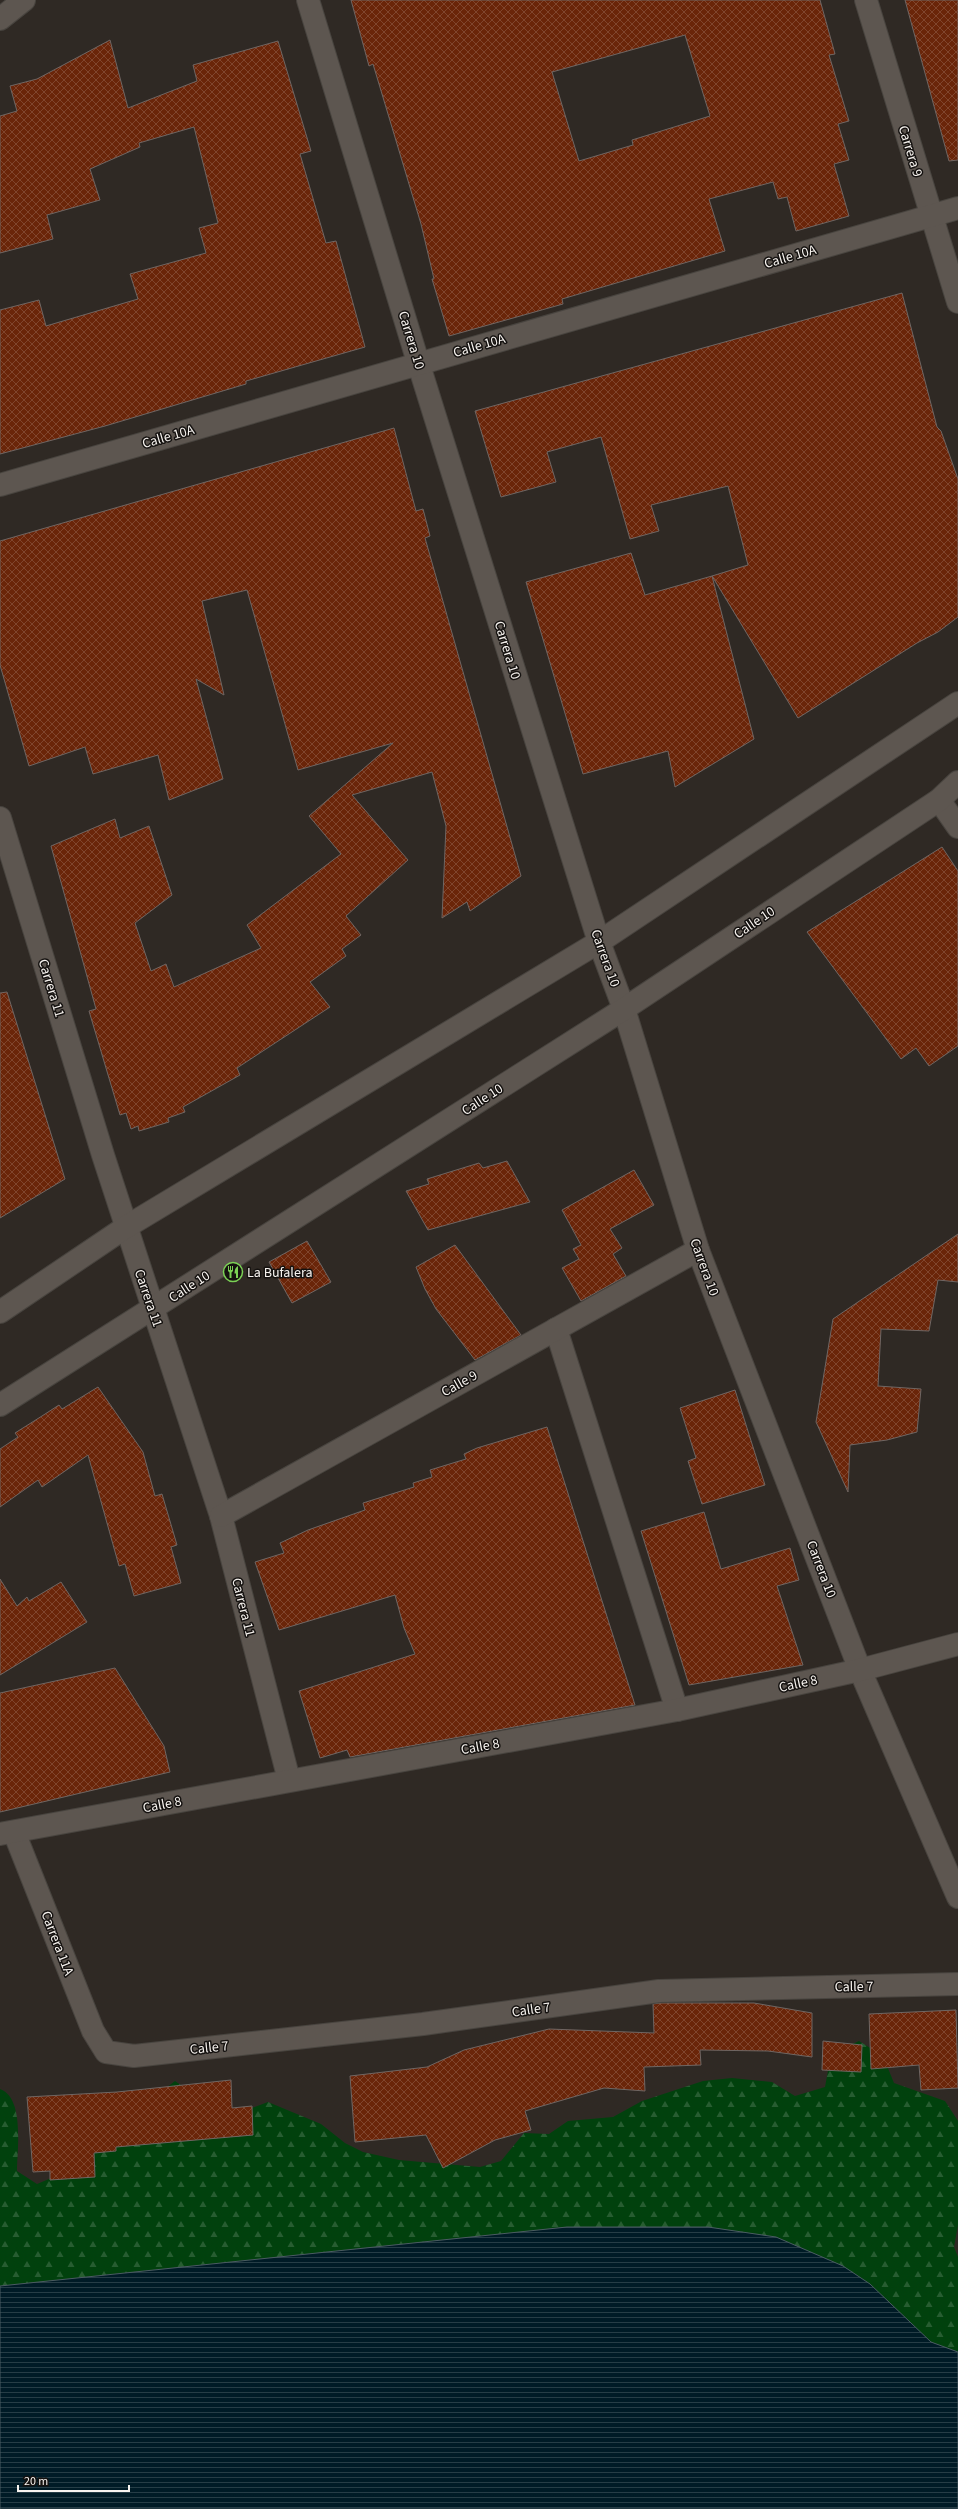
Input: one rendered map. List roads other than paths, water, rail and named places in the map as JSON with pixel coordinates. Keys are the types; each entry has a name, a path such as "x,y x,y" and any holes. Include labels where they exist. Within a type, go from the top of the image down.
{"street":[{"path":"0,19 24,0"},
{"name":"Carrera 10","path":"308,0 418,362 599,942 624,1008 698,1250 860,1670 958,1897"},
{"name":"Carrera 9","path":"866,0 930,216 958,302"},
{"name":"Calle 10A","path":"0,485 418,362 958,208"},
{"path":"0,1312 126,1227 599,942 958,702"},
{"name":"Calle 10","path":"0,1405 624,1008 939,800 958,782"},
{"path":"939,800 958,827"},
{"name":"Carrera 11","path":"0,818 126,1227 221,1516 289,1780"},
{"name":"Calle 9","path":"221,1516 698,1250"},
{"path":"556,1329 677,1710"},
{"name":"Calle 8","path":"7,1833 289,1780 677,1710 860,1670 958,1644"},
{"name":"Carrera 11A","path":"7,1833 93,2031 106,2052"},
{"name":"Calle 7","path":"106,2052 134,2056 415,2025 659,1991 958,1984"}],"water":[{"path":"567,2227 708,2227 776,2237 843,2266 870,2284 931,2342 958,2352 958,2509 0,2509 0,2286"}],"place":[{"name":"La Bufalera","path":"233,1272"}]}
